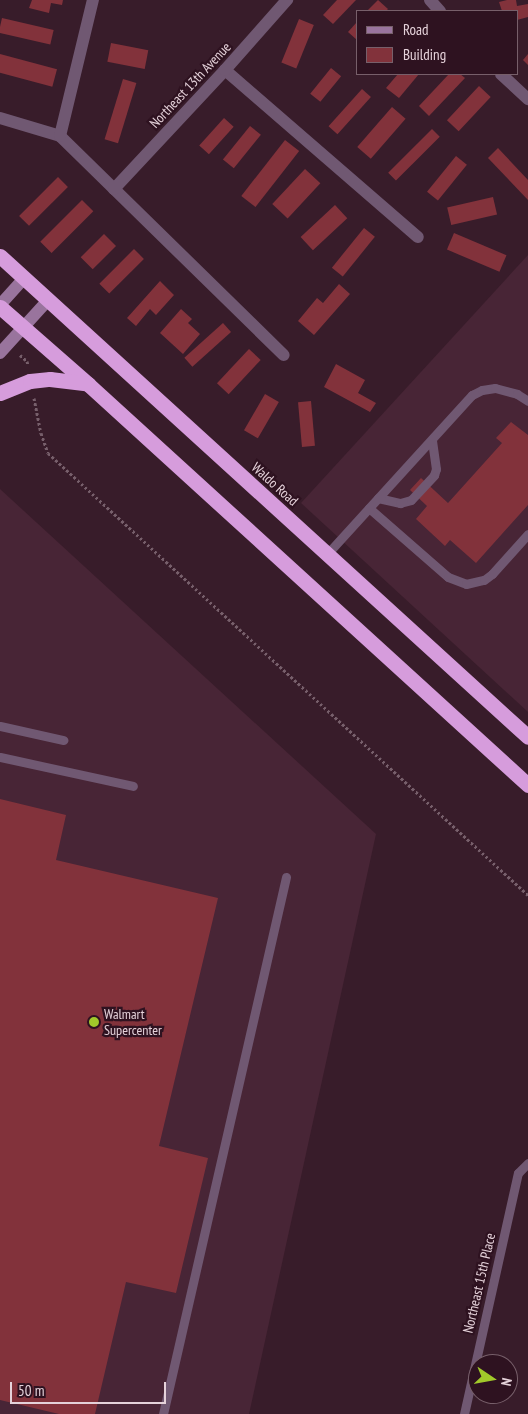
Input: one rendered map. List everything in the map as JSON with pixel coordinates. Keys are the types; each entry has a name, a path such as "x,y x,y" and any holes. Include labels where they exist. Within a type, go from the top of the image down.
{"highway":[{"name":"Waldo Road","path":"0,256 528,737"},
{"path":"0,306 528,785"},
{"path":"0,393 30,381 50,379 88,384"}],"street":[{"path":"60,136 93,0"},
{"name":"Northeast 13th Avenue","path":"114,189 226,70 287,0"},
{"path":"430,0 439,10"},
{"path":"226,70 418,237"},
{"path":"502,75 528,99"},
{"path":"0,118 60,136 284,355"},
{"path":"0,306 24,278"},
{"path":"0,353 48,300"}],"lane":[{"path":"328,553 472,395 482,390 506,390 528,401"},
{"path":"378,498 406,502 411,500 434,475 436,462 432,440"},
{"path":"369,508 448,577 466,584 484,580 492,574 528,534"},
{"path":"0,726 63,740"},
{"path":"0,757 132,786"},
{"path":"163,1414 286,877"},
{"name":"Northeast 15th Place","path":"464,1414 518,1173 528,1162"}],"path":[{"path":"32,393 41,433 48,453 528,895"}],"shaded area":[{"path":"528,255 528,712 301,503"},
{"path":"0,489 376,834 249,1414 0,1414"}],"building":[{"path":"32,0 63,0 62,5 51,3 49,13 29,8"},
{"path":"337,0 356,0 333,24 323,15"},
{"path":"378,0 388,9 387,10 368,10"},
{"path":"516,0 517,6 528,4 528,17 518,20 518,10 502,10 499,2"},
{"path":"2,18 54,30 50,45 0,33"},
{"path":"299,19 314,25 296,69 281,63"},
{"path":"356,23 356,39 348,32"},
{"path":"111,43 148,50 145,69 107,62"},
{"path":"0,54 57,69 52,87 0,73"},
{"path":"528,54 528,65 523,60"},
{"path":"331,68 341,76 320,102 310,94"},
{"path":"397,75 418,75 399,98 386,88"},
{"path":"448,75 461,75 465,78 429,116 419,106"},
{"path":"123,79 136,83 118,143 105,139"},
{"path":"479,86 491,97 459,131 447,120"},
{"path":"362,89 371,97 337,134 329,126"},
{"path":"392,107 406,119 371,159 357,147"},
{"path":"224,118 234,127 209,154 199,145"},
{"path":"250,126 261,135 234,168 223,159"},
{"path":"432,129 440,137 396,181 388,173"},
{"path":"285,140 299,151 255,207 241,196"},
{"path":"498,148 528,180 528,200 488,158"},
{"path":"456,156 467,165 438,201 427,192"},
{"path":"305,169 320,183 288,218 272,204"},
{"path":"58,177 68,187 29,226 19,216"},
{"path":"493,197 497,215 451,225 447,208"},
{"path":"82,200 93,211 52,253 40,242"},
{"path":"335,205 347,218 313,250 301,237"},
{"path":"364,228 375,237 343,276 332,268"},
{"path":"454,233 506,255 499,272 447,250"},
{"path":"104,234 116,246 93,269 81,257"},
{"path":"134,249 144,259 109,294 99,284"},
{"path":"160,281 174,295 156,315 150,309 136,326 127,318"},
{"path":"339,284 350,294 314,335 298,321 317,298 323,303"},
{"path":"181,309 192,319 188,323 200,334 183,354 160,333"},
{"path":"223,323 231,332 192,367 184,358"},
{"path":"249,349 261,360 229,394 217,383"},
{"path":"336,364 365,380 358,393 376,403 370,412 324,387"},
{"path":"265,394 279,402 258,438 244,430"},
{"path":"311,401 315,446 302,447 298,402"},
{"path":"511,422 528,435 528,505 476,563 450,540 445,546 416,519 427,506 410,490 421,478 448,503 502,443 496,438"},
{"name":"Walmart Supercenter","path":"0,799 66,815 56,860 218,898 159,1146 208,1158 176,1293 126,1282 95,1414 59,1414 0,1400"}],"place":[{"name":"Walmart Supercenter","path":"94,1022"}]}
